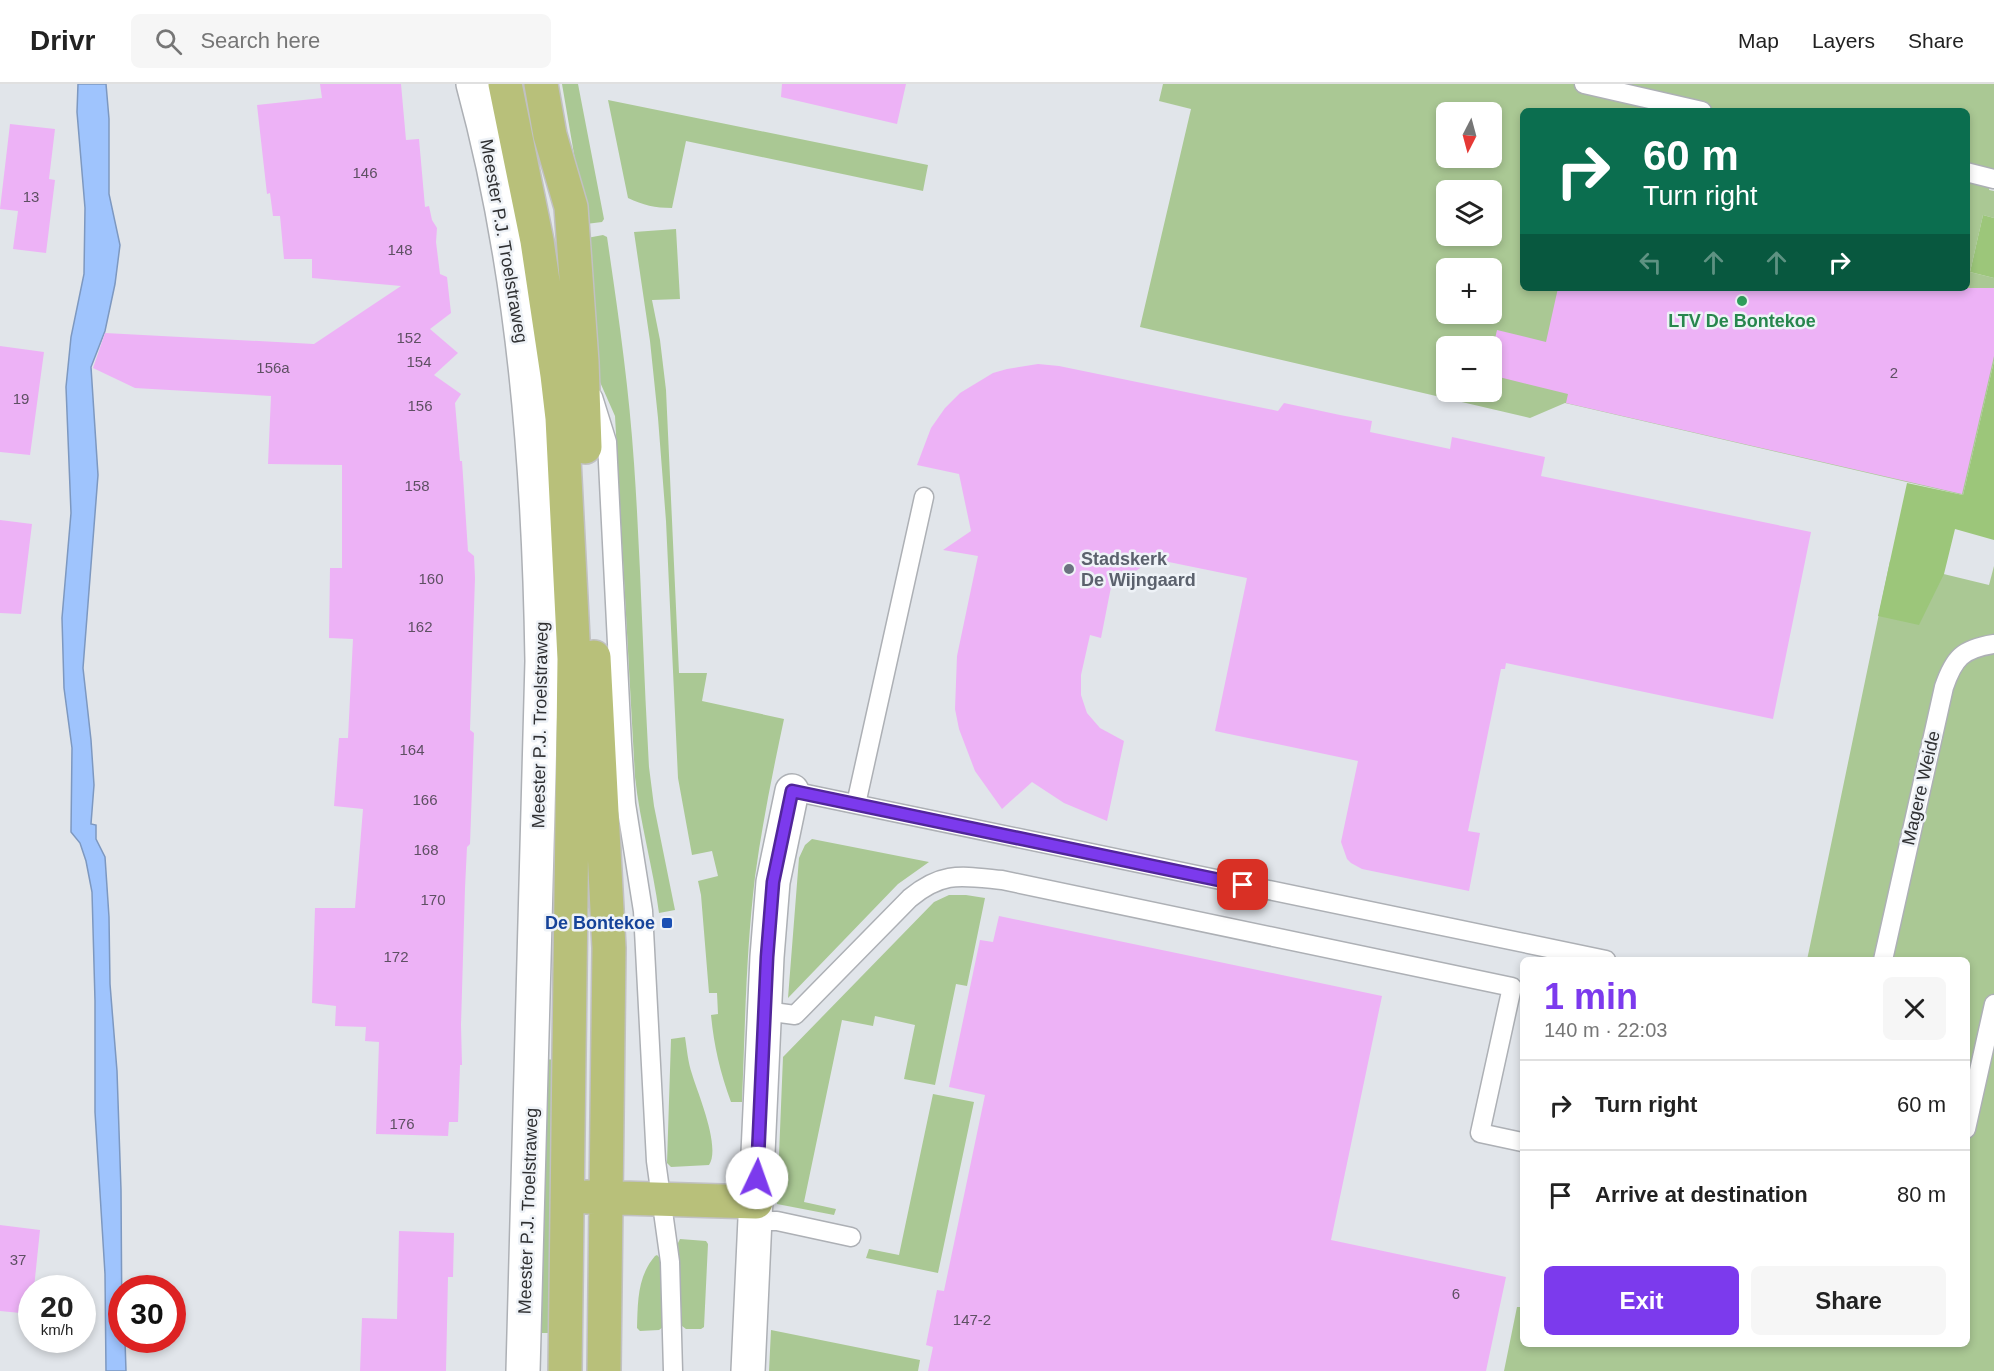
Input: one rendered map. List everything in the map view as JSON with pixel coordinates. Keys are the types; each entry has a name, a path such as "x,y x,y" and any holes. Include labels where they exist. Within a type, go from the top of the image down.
{"main road":[{"name":"Meester P.J. Troelstraweg","path":"505,84 573,417 608,914 604,1371"},
{"name":"Meester P.J. Troelstraweg","path":"541,84 550,135 571,207 582,362 573,417 558,660 567,1197 565,1371"},
{"path":"567,1197 662,1200 756,1211"}],"street":[{"name":"Meester P.J. Troelstraweg","path":"473,84 495,175 508,246 530,420 538,528 558,660 523,1371"},
{"path":"748,1371 773,882 792,791"}],"lane":[{"path":"1584,84 1689,108"},
{"path":"1970,173 1994,178"},
{"name":"Meester P.J. Troelstraweg","path":"582,362 607,441 626,804 643,911 656,1161 670,1262 673,1371"},
{"path":"530,420 573,417"},
{"path":"856,804 924,497"},
{"name":"Magere Weide","path":"1884,957 1944,687 1951,667 1962,654 1980,646 1994,644"},
{"path":"792,791 1592,957"},
{"path":"765,1011 795,1015 925,885 942,878 1002,880 1512,987 1480,1133 1520,1142"},
{"path":"1970,1111 1994,1004"},
{"path":"756,1211 777,1221 851,1237"}],"green space":[{"path":"562,84 578,84 604,219 602,222 586,224"},
{"name":"LTV De Bontekoe","path":"1163,84 1994,84 1994,171 1989,190 1994,191 1994,218 1983,215 1970,272 1994,278 1994,361 1963,495 1565,403 1530,418 1461,402 1502,402 1502,336 1436,336 1436,396 1140,327 1191,109 1159,101"},
{"path":"608,100 928,165 923,191 686,141 672,208 644,204 628,198"},
{"path":"1983,215 1994,218 1994,278 1970,272"},
{"path":"676,229 680,299 652,300 666,390 679,673 707,673 702,701 784,719 764,817 755,877 748,961 742,1102 731,1102 718,1059 711,1015 718,1014 717,993 709,993 698,881 718,876 712,851 692,855 678,778 666,521 658,418 650,341 634,232"},
{"path":"603,235 607,237 632,435 649,767 654,806 675,910 659,913 635,777 615,416 596,373 587,238"},
{"path":"1994,361 1994,540 1955,529 1944,574 1919,625 1878,616 1907,483 1963,495"},
{"path":"1890,561 1989,585 1994,566 1994,1371 1504,1371 1517,1307 1520,1307 1520,1347 1970,1347 1970,957 1808,957"},
{"path":"812,839 929,862 898,884 788,998 799,858 805,845"},
{"path":"949,895 985,898 967,986 956,984 935,1085 904,1079 915,1025 875,1016 873,1026 842,1020 804,1202 836,1209 834,1215 777,1204 783,1057 934,902"},
{"path":"685,1037 691,1069 710,1134 712,1157 709,1165 671,1167 667,1163 671,1039"},
{"path":"542,1059 559,1060 553,1333 534,1333"},
{"path":"933,1094 974,1102 938,1273 866,1258 869,1249 899,1255"},
{"path":"680,1239 706,1241 708,1244 704,1327 701,1329 686,1329 682,1326 678,1243"},
{"path":"657,1255 660,1258 663,1327 659,1330 640,1331 637,1328 642,1281 649,1264"},
{"path":"771,1330 920,1360 918,1371 769,1371"}],"water":[{"path":"78,84 106,84 109,119 109,194 120,245 105,331 91,367 98,475 83,668 94,785 91,824 96,825 96,839 105,857 110,984 117,1071 122,1275 108,1275 108,1353 125,1353 126,1371 106,1371 105,1274 95,1112 92,892 80,843 71,832 72,748 64,688 62,618 71,513 66,387 71,337 84,274 85,208 77,112"}],"building":[{"path":"320,84 401,84 406,140 419,139 425,207 429,206 432,220 437,228 436,242 440,274 447,277 451,313 430,329 458,353 434,375 461,394 455,403 460,461 462,461 468,551 474,556 475,578 470,730 474,733 470,844 467,847 465,888 462,1065 460,1065 458,1122 449,1122 448,1136 376,1134 379,1042 365,1041 366,1027 335,1026 336,1006 312,1003 315,908 355,908 363,809 334,806 339,738 348,738 353,639 329,638 330,568 342,568 342,465 268,464 271,396 135,388 93,368 105,333 314,344 401,286 312,278 312,259 284,259 280,216 273,216 270,193 267,194 257,105 322,98"},
{"path":"782,84 906,84 897,124 781,97"},
{"path":"10,124 55,129 49,179 55,180 46,253 13,249 18,211 0,209"},
{"path":"1970,288 1994,288 1994,356 1962,494 1566,403 1568,394 1502,378 1502,336 1496,336 1497,330 1546,342 1557,291 1970,291"},
{"path":"0,346 44,352 30,455 0,452"},
{"path":"1038,364 1059,366 1278,411 1284,403 1372,421 1370,432 1450,449 1452,437 1545,457 1541,476 1811,532 1773,719 1506,663 1505,669 1501,669 1468,831 1480,833 1469,891 1362,869 1347,859 1341,842 1358,761 1215,731 1247,578 1154,559 1111,587 1101,638 1090,635 1081,675 1081,695 1087,713 1100,728 1124,741 1107,821 1064,803 1032,782 1002,809 975,771 959,729 955,709 957,656 978,556 943,550 971,531 959,474 917,465 931,428 945,408 960,393 993,373"},
{"path":"0,520 32,524 21,614 0,613"},
{"path":"999,916 1382,996 1331,1240 1506,1277 1486,1371 928,1371 933,1347 926,1345 937,1290 944,1291 985,1095 949,1087 980,940 993,942"},
{"path":"0,1225 40,1230 35,1275 18,1275 18,1313 0,1311"},
{"path":"399,1231 454,1233 453,1277 448,1277 446,1371 360,1371 362,1318 397,1319"}],"place":[{"name":"LTV De Bontekoe","path":"1742,301"},
{"name":"Stadskerk De Wijngaard","path":"1069,569"},
{"name":"De Bontekoe","path":"667,923"}],"route":[{"path":"757,1178 767,957 773,882 792,791 1243,885"}]}
